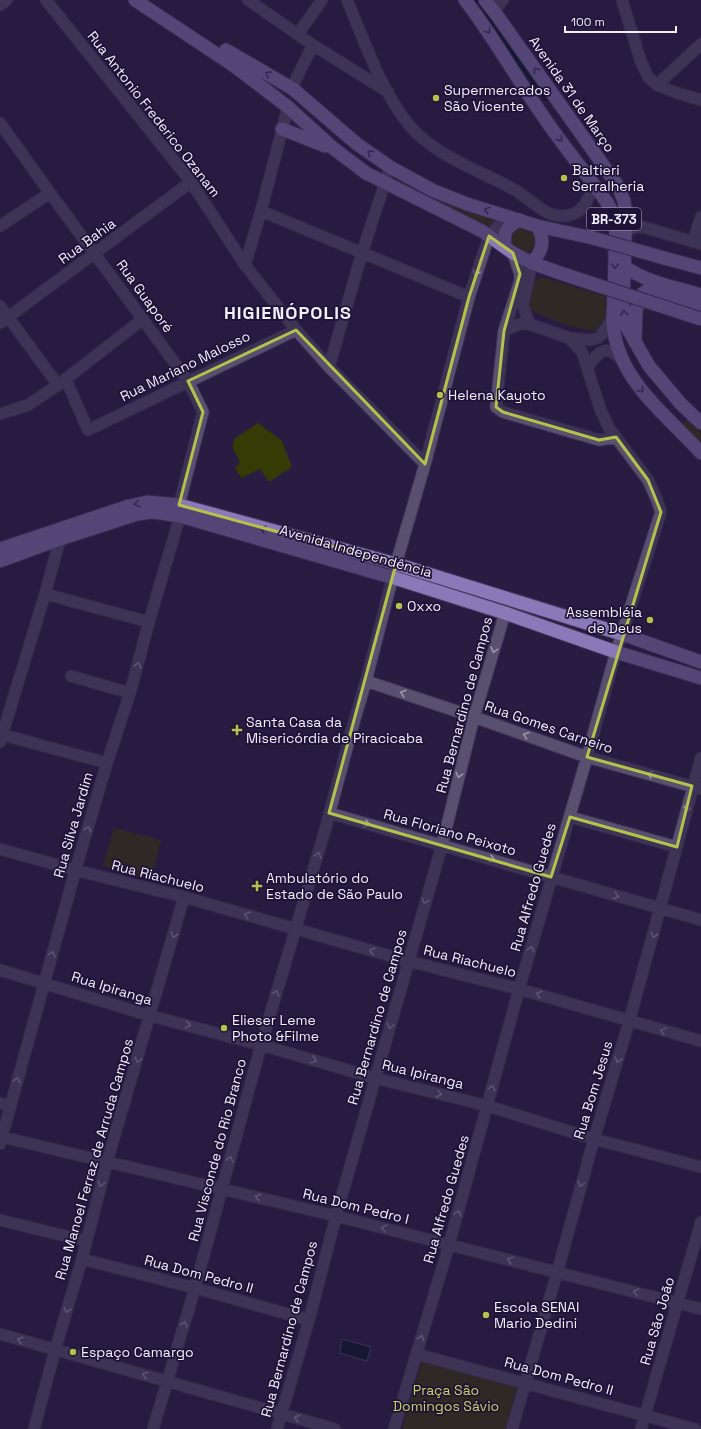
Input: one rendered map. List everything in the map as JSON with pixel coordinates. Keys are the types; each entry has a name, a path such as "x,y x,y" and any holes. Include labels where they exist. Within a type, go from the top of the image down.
{"main road":[{"path":"135,0 233,65 288,107 332,148 366,173 489,236 509,250 532,263 701,319"},
{"path":"149,0 205,38 293,89 357,144 390,167 432,190 467,204 537,226 594,238 701,268"},
{"name":"BR-373","path":"465,0 506,58 542,116 608,204 614,218 616,234 613,318 616,338 622,359 630,376 643,393 701,453"},
{"name":"Avenida 31 de Março","path":"485,0 618,186 624,201 626,216 623,307 625,324 649,366 681,404 701,424"},
{"path":"288,107 293,89"},
{"path":"282,129 332,148"},
{"path":"509,250 504,235 515,219"},
{"path":"532,263 538,255 542,245 541,235 537,226"},
{"path":"625,266 636,274 651,281 701,295"},
{"path":"635,342 636,310 642,294 648,288 701,305"},
{"name":"Avenida Independência","path":"0,549 129,506 148,502 505,613 616,652 701,678"},
{"name":"Avenida Independência","path":"0,561 60,539 137,514 180,511 396,564 622,634 701,662"}],"street":[{"path":"0,5 7,0"},
{"name":"Rua Antonio Frederico Ozanam","path":"46,0 191,182 245,265 296,330 329,367 424,464"},
{"path":"248,0 313,45 388,92"},
{"path":"298,34 322,0"},
{"path":"347,0 374,64 388,92 410,126 427,142 448,157 516,191 551,214 562,216 574,214 583,208 589,199 592,189 592,181"},
{"path":"494,11 503,0"},
{"path":"624,1 641,62 648,77 657,85 701,100"},
{"path":"657,85 701,44"},
{"path":"293,89 295,81 313,45"},
{"path":"245,265 261,211 288,107"},
{"name":"Rua Guaporé","path":"0,123 188,381 202,412 180,511"},
{"path":"329,367 362,253 390,167"},
{"name":"Rua Bahia","path":"4,320 191,182"},
{"path":"0,226 50,193"},
{"path":"261,211 468,297"},
{"path":"626,232 635,227 643,226 697,243 701,217"},
{"name":"Rua Visconde do Rio Branco","path":"153,1429 195,1288 261,1044 325,830 468,297 489,236 500,224 515,219"},
{"path":"509,250 519,270 520,281 504,331 496,407 503,412 599,440 616,437"},
{"path":"529,324 523,305 532,263"},
{"path":"0,306 4,320 62,382"},
{"path":"504,331 520,324 529,324 568,338 591,340 598,338 613,318"},
{"path":"0,414 28,404 62,382 143,319"},
{"name":"Rua Mariano Malosso","path":"62,382 88,430 296,330"},
{"name":"Rua Alfredo Guedes","path":"394,1429 449,1245 519,989 570,817 616,652 661,512 648,480 609,428 601,411 582,352 568,338"},
{"path":"587,368 597,355 603,351 610,351 622,359"},
{"name":"Rua Silva Jardim","path":"1,1140 5,1105 44,983 75,870 130,693 180,511"},
{"path":"60,539 45,594 1,736 107,763"},
{"path":"45,594 149,622"},
{"name":"Rua Bernardino de Campos","path":"277,1429 442,845 474,717 505,613"},
{"path":"72,676 130,693"},
{"name":"Rua Gomes Carneiro","path":"366,681 587,757 697,787"},
{"name":"Rua Bom Jesus","path":"512,1429 594,1139 629,1022 677,847 697,787 701,758"},
{"name":"Rua Floriano Peixoto","path":"329,813 701,920"},
{"path":"570,817 677,847"},
{"name":"Rua Riachuelo","path":"0,849 75,870 184,897 408,961 519,989 629,1022 701,1041"},
{"name":"Rua Manoel Ferraz de Arruda Campos","path":"34,1429 55,1350 82,1259 107,1162 184,897"},
{"name":"Rua Ipiranga","path":"0,970 150,1016 261,1044 375,1078 488,1106 594,1139 701,1167"},
{"name":"Rua Dom Pedro I","path":"1,1140 222,1188 701,1309"},
{"path":"0,1220 86,1241"},
{"name":"Rua São João","path":"641,1429 701,1222"},
{"name":"Rua Dom Pedro II","path":"82,1259 195,1288 309,1320"},
{"path":"0,1334 335,1429"},
{"name":"Rua Dom Pedro II","path":"416,1354 695,1429"}],"highlighted area":[{"path":"489,236 513,253 520,274 504,331 496,407 503,412 599,440 616,437 648,480 661,512 587,757 692,786 677,847 570,817 551,877 329,813 396,564 179,505 203,412 188,381 296,330 425,464 469,297"}],"green space":[{"path":"397,178 417,189 492,219 496,223 490,228 410,192 395,183"},
{"path":"519,226 528,226 537,235 536,242 531,250 522,253 514,247 510,241 510,237"},
{"path":"542,277 608,297 608,307 604,323 599,331 582,329 552,320 528,307 533,285 535,281"},
{"path":"685,421 691,423 701,433 701,446 681,425"},
{"path":"258,423 282,441 292,467 269,482 260,469 241,478 235,468 240,462 233,448 234,439"},
{"path":"114,828 161,840 151,880 103,866"},
{"name":"Praça São Domingos Sávio","path":"423,1358 517,1385 506,1429 402,1429"}],"water":[{"path":"342,1339 371,1347 367,1361 340,1353"}],"waterway":[{"path":"475,0 547,97"}],"place":[{"name":"Supermercados São Vicente","path":"436,98"},
{"name":"Baltieri Serralheria","path":"564,178"},
{"name":"Helena Kayoto","path":"440,395"},
{"name":"Oxxo","path":"399,606"},
{"name":"Assembléia de Deus","path":"650,620"},
{"name":"Santa Casa da Misericórdia de Piracicaba","path":"237,730"},
{"name":"Ambulatório do Estado de São Paulo","path":"257,886"},
{"name":"Elieser Leme Photo &Filme","path":"224,1028"},
{"name":"Escola SENAI Mario Dedini","path":"486,1315"},
{"name":"Espaço Camargo","path":"73,1352"}],"district":[{"name":"HIGIENÓPOLIS","path":"288,312"}]}
